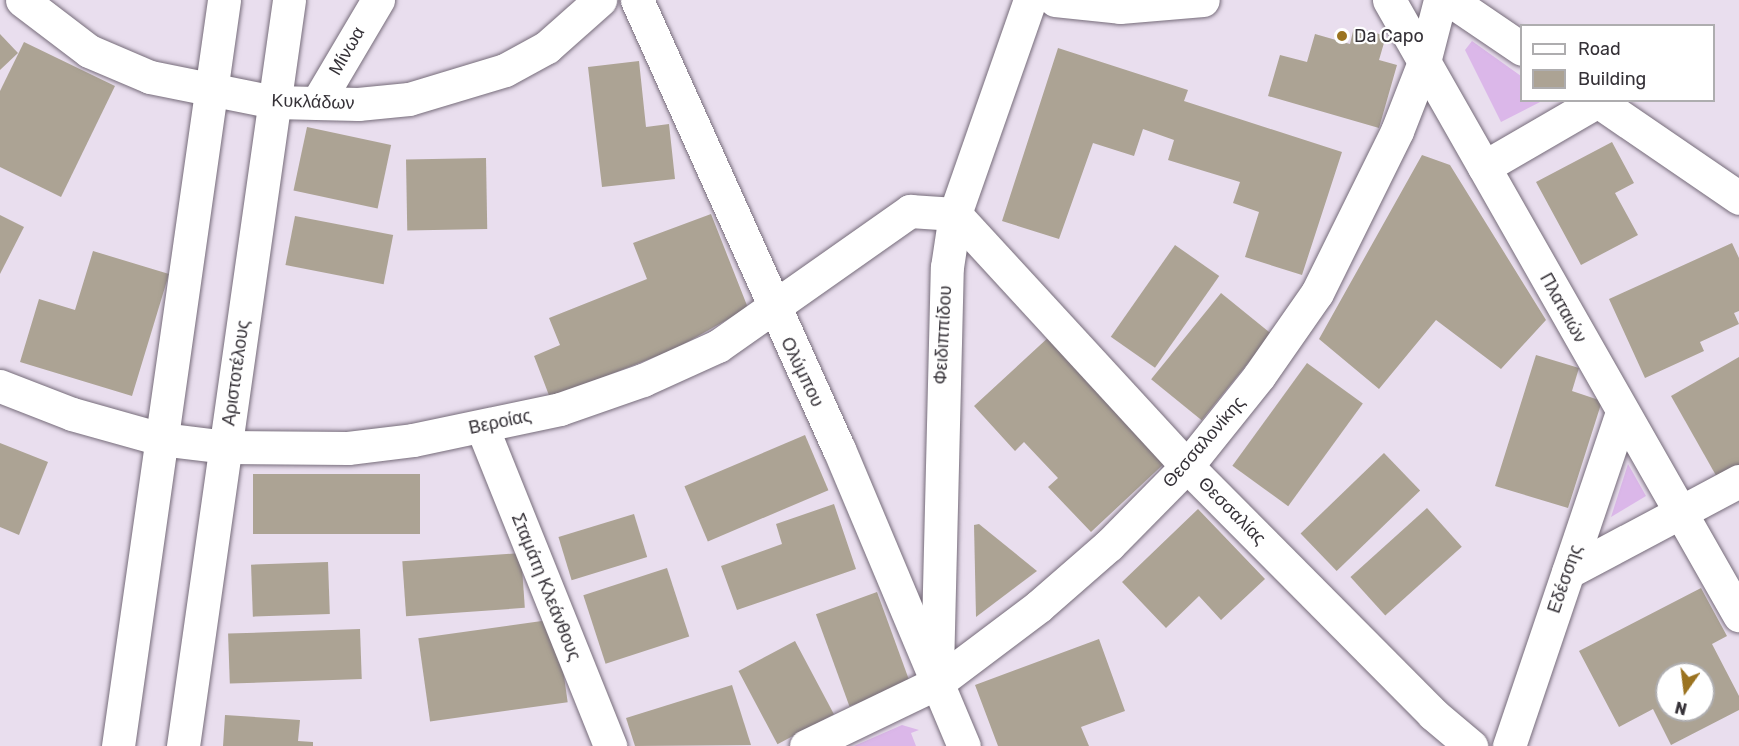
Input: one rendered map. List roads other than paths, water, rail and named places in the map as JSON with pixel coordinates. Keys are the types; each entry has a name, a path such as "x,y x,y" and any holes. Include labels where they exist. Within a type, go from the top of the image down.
{"street":[{"name":"Κυκλάδων","path":"22,0 89,51 150,77 210,92 274,102 317,103 409,99 456,88 547,47 600,0"},
{"path":"118,746 224,0"},
{"name":"Αριστοτέλους","path":"183,746 289,0"},
{"name":"Μίνωα","path":"317,103 378,0"},
{"name":"Ολύμπου","path":"637,0 772,309 839,449 964,746"},
{"name":"Φειδιππίδου","path":"937,683 942,333 955,214 1030,0"},
{"path":"1055,0 1120,7 1203,0"},
{"name":"Πλαταιών","path":"1389,0 1739,615"},
{"name":"Θεσσαλονίκης","path":"806,746 937,683 1039,606 1110,545 1187,466 1259,376 1317,293 1397,131 1424,63 1440,0"},
{"path":"1450,0 1520,48"},
{"path":"1484,167 1595,102"},
{"path":"1598,102 1739,198"},
{"name":"Βεροίας","path":"0,386 72,414 161,439 226,447 348,448 482,427 560,409 643,380 718,346 910,211 955,214"},
{"name":"Θεσσαλίας","path":"955,214 1187,466 1433,714 1471,746"},
{"name":"Εδέσσης","path":"1509,746 1622,412"},
{"name":"Σταμάτη Κλεάνθους","path":"482,427 610,746"},
{"path":"1568,572 1739,481"}],"place":[{"name":"Da Capo","path":"1342,36"}]}
